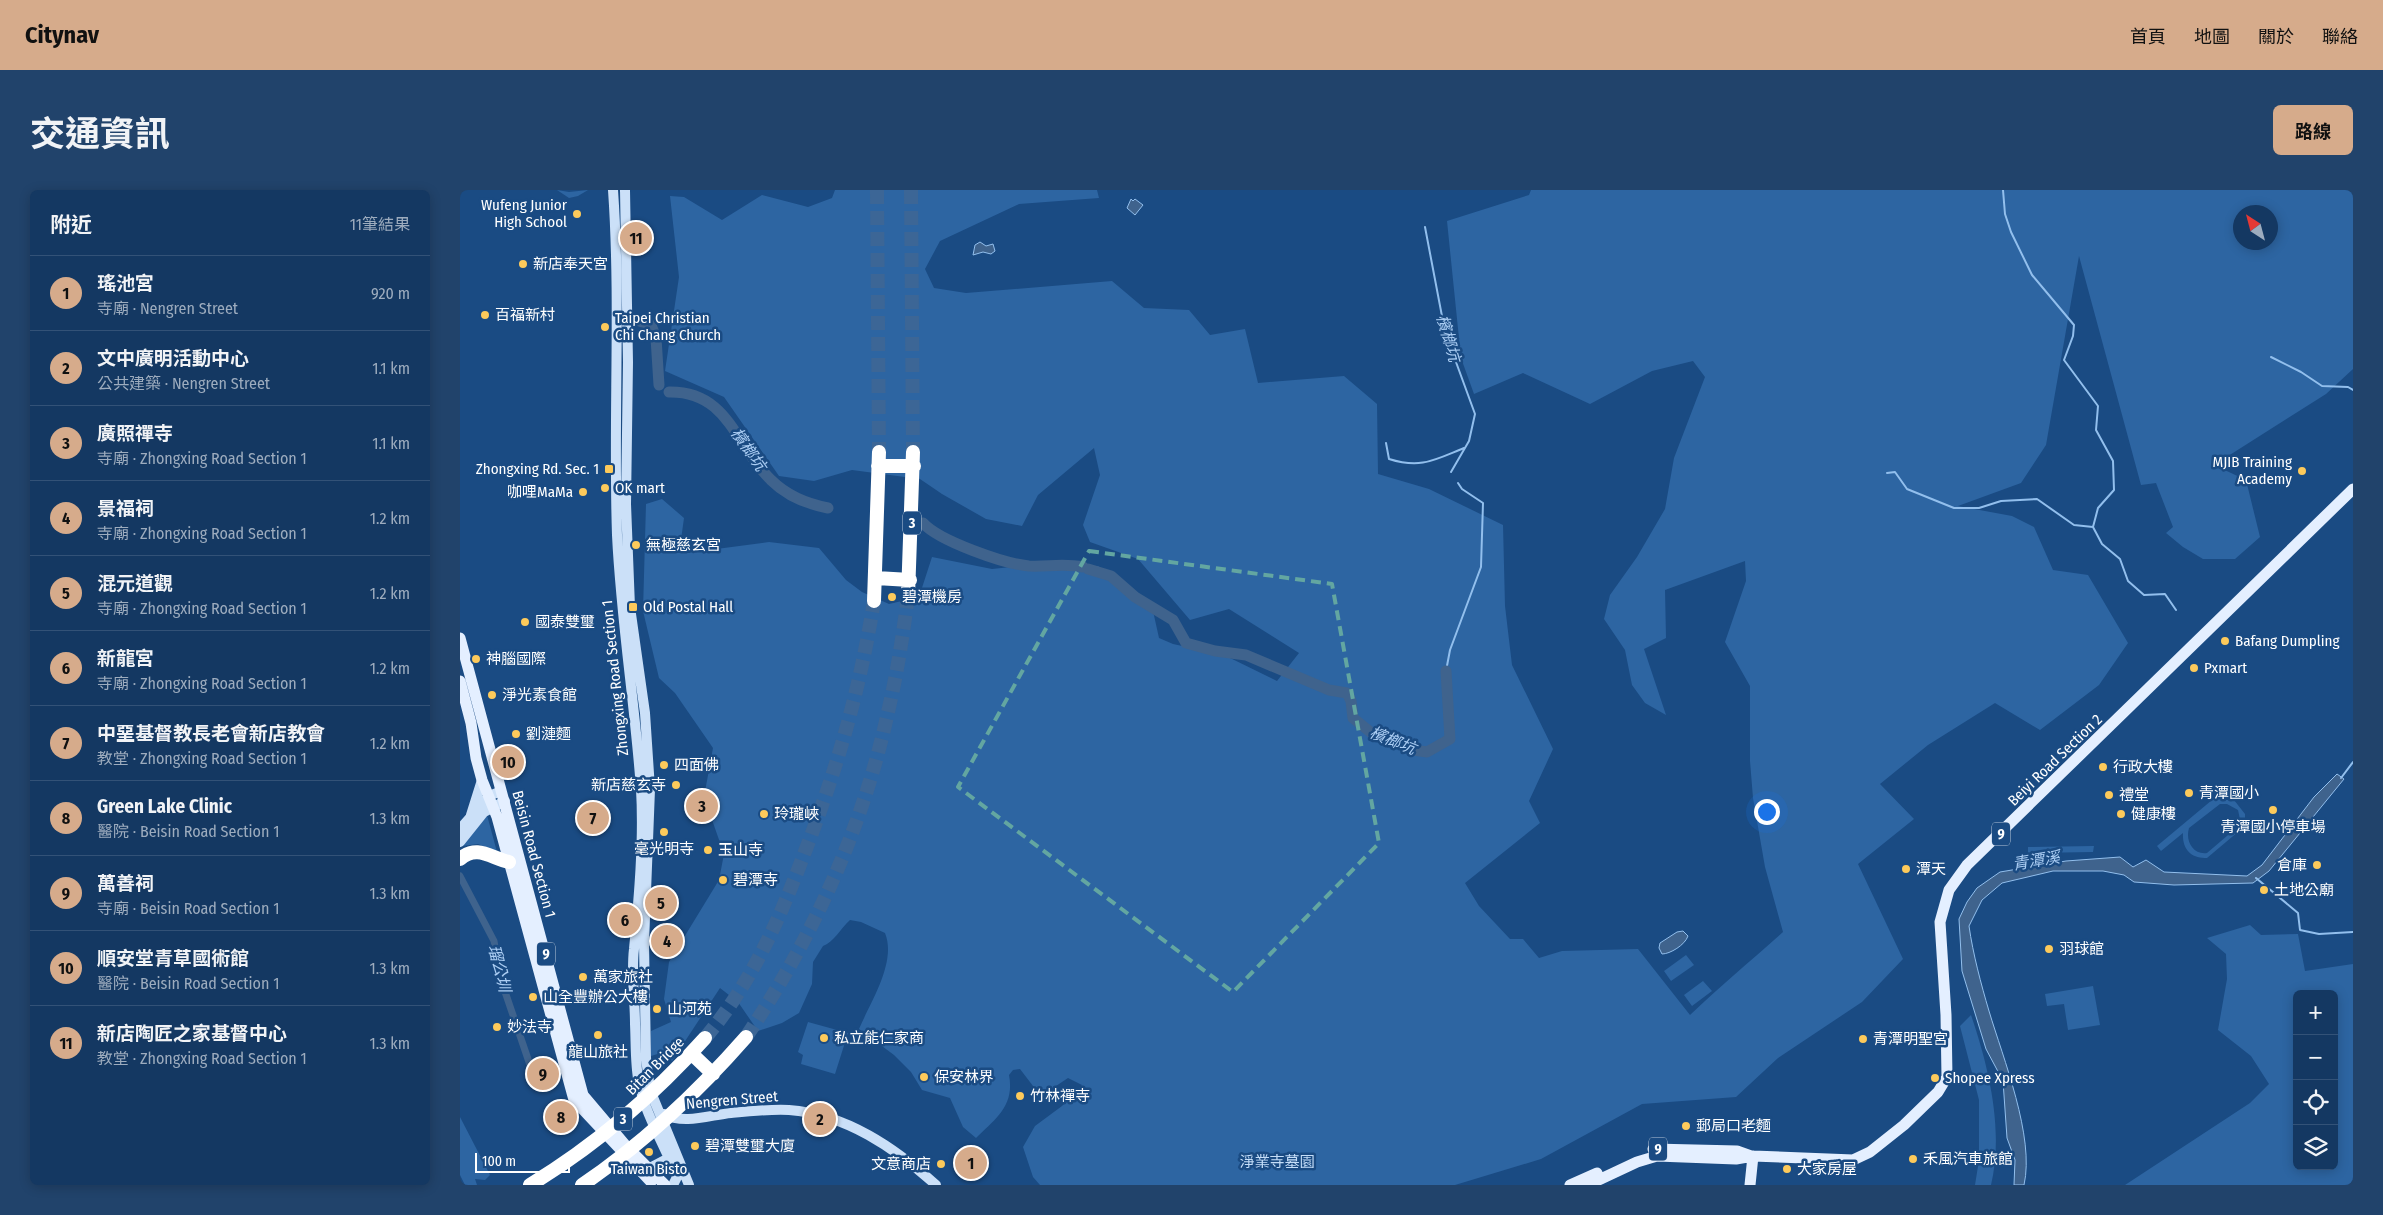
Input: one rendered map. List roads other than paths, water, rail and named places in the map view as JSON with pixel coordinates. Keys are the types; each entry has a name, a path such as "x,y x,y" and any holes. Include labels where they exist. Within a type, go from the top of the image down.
{"highway":[{"name":"3","path":"908,596 914,452"},
{"path":"874,601 879,459 914,466"},
{"path":"876,578 910,580"},
{"path":"460,859 466,854 481,851 509,862"},
{"name":"3","path":"582,1185 633,1148 674,1113 746,1037"},
{"name":"Bitan Bridge","path":"530,1185 602,1137 662,1084 705,1038"},
{"path":"692,1054 713,1074"}],"main road":[{"name":"Beiyi Road Section 2","path":"1752,1156 1853,1160 1870,1152 1938,1092 1947,1077 1948,1065 1940,922 1944,903 1954,882 1968,865 2131,708 2353,489"},
{"name":"Beisin Road Section 1","path":"460,638 583,1094 648,1169"},
{"name":"Beisin Road Section 1","path":"460,681 471,723 476,758 509,862 574,1100 582,1111 654,1185"},
{"name":"9","path":"1570,1185 1653,1149 1737,1151 1752,1156"},
{"name":"9","path":"1588,1185 1637,1162 1657,1156 1736,1159 1752,1156"},
{"path":"1750,1185 1752,1156"},
{"name":"9","path":"648,1169 665,1185"}],"street":[{"name":"Zhongxing Road Section 1","path":"612,190 616,268 615,467 625,636 635,716 641,791 639,943 648,1076 662,1122 689,1185"},
{"name":"Zhongxing Road Section 1","path":"626,190 628,362 626,504 630,607 645,713 650,789 634,999 639,1082 643,1097 677,1177 673,1185"},
{"path":"471,815 482,780"},
{"path":"460,829 471,815 491,801 503,796"},
{"path":"460,842 491,801"},
{"path":"460,851 466,848 481,846 502,856 509,862"},
{"name":"Nengren Street","path":"639,943 643,1078 650,1100 661,1113 679,1119 769,1110 798,1111 834,1120 891,1149 909,1161 936,1185"},
{"path":"648,1169 669,1158"},
{"path":"681,1185 683,1171"}],"waterway":[{"path":"2003,190 2005,214 2011,232 2032,275 2074,325 2073,336 2064,360 2098,406 2096,430 2113,461 2114,490 2098,508 2093,527 2102,544 2120,559 2128,581 2144,595 2165,594 2176,610"},
{"name":"檳榔坑","path":"1425,227 1445,332 1475,414 1469,441 1451,472"},
{"name":"檳榔坑","path":"637,320 651,325 656,338 659,385"},
{"path":"2271,357 2301,372 2322,386 2348,387 2353,390"},
{"name":"檳榔坑","path":"669,392 689,394 705,401 718,410 759,466 777,486 798,498 828,508"},
{"path":"1386,443 1389,459 1410,463 1427,462 1464,448"},
{"path":"1887,473 1895,472 1907,489 1954,508 1979,508 2001,501 2037,499 2074,525 2093,527"},
{"name":"檳榔坑","path":"1446,671 1450,650 1481,567 1483,503 1462,489 1458,483"},
{"name":"檳榔坑","path":"923,523 931,530 957,544 1005,561 1029,566 1069,565 1083,567"},
{"name":"檳榔坑","path":"1088,569 1111,576 1135,597 1173,620 1186,643 1215,651 1246,655 1329,690 1347,693 1351,701 1353,718 1374,735 1385,735 1413,750 1427,752 1450,739 1446,671"},
{"name":"青潭溪","path":"2341,778 2353,762"},
{"name":"瑠公圳","path":"460,876 494,941 500,977 530,1065"},
{"path":"2256,878 2298,913 2300,930 2319,934 2353,932"}],"tunnel":[{"path":"877,190 879,452"},
{"path":"911,190 913,452"},
{"path":"746,1037 793,961 813,922 832,881 865,798 888,712 900,654 908,596"},
{"path":"705,1038 737,995 764,948 786,899 818,818 847,727 862,665 874,601"}],"place":[{"name":"Wufeng Junior High School","path":"577,214"},
{"name":"新店陶匠之家基督中心","path":"636,238"},
{"name":"新店奉天宮","path":"523,264"},
{"name":"百福新村","path":"485,315"},
{"name":"Taipei Christian Chi Chang Church","path":"605,327"},
{"name":"Zhongxing Rd. Sec. 1","path":"609,469"},
{"name":"MJIB Training Academy","path":"2302,471"},
{"name":"OK mart","path":"605,488"},
{"name":"咖哩MaMa","path":"583,492"},
{"name":"無極慈玄宮","path":"636,545"},
{"name":"碧潭機房","path":"892,597"},
{"name":"Old Postal Hall","path":"633,607"},
{"name":"國泰雙璽","path":"525,622"},
{"name":"Bafang Dumpling","path":"2225,641"},
{"name":"神腦國際","path":"476,659"},
{"name":"Pxmart","path":"2194,668"},
{"name":"淨光素食館","path":"492,695"},
{"name":"劉漣麵","path":"516,734"},
{"name":"順安堂青草國術館","path":"508,762"},
{"name":"四面佛","path":"664,765"},
{"name":"行政大樓","path":"2103,767"},
{"name":"新店慈玄寺","path":"676,785"},
{"name":"青潭國小","path":"2189,793"},
{"name":"禮堂","path":"2109,795"},
{"name":"廣照禪寺","path":"702,806"},
{"name":"青潭國小停車場","path":"2273,810"},
{"name":"玲瓏峽","path":"764,814"},
{"name":"健康樓","path":"2121,814"},
{"name":"中堊基督教長老會新店教會","path":"593,818"},
{"name":"毫光明寺","path":"664,832"},
{"name":"玉山寺","path":"708,850"},
{"name":"倉庫","path":"2317,865"},
{"name":"潭天","path":"1906,869"},
{"name":"碧潭寺","path":"723,880"},
{"name":"土地公廟","path":"2264,890"},
{"name":"混元道觀","path":"661,903"},
{"name":"新龍宮","path":"625,920"},
{"name":"景福祠","path":"667,941"},
{"name":"羽球館","path":"2049,949"},
{"name":"萬家旅社","path":"583,977"},
{"name":"山全豐辦公大樓","path":"533,997"},
{"name":"山河苑","path":"657,1009"},
{"name":"妙法寺","path":"497,1027"},
{"name":"龍山旅社","path":"598,1035"},
{"name":"私立能仁家商","path":"824,1038"},
{"name":"青潭明聖宮","path":"1863,1039"},
{"name":"萬善祠","path":"543,1074"},
{"name":"保安林界","path":"924,1077"},
{"name":"Shopee Xpress","path":"1935,1078"},
{"name":"竹林禪寺","path":"1020,1096"},
{"name":"Green Lake Clinic","path":"561,1117"},
{"name":"文中廣明活動中心","path":"820,1119"},
{"name":"郵局口老麵","path":"1686,1126"},
{"name":"碧潭雙璽大廈","path":"695,1146"},
{"name":"Taiwan Bisto","path":"649,1152"},
{"name":"禾風汽車旅館","path":"1913,1159"},
{"name":"瑤池宮","path":"971,1163"},
{"name":"文意商店","path":"941,1164"},
{"name":"大家房屋","path":"1787,1169"}],"park label":[{"name":"淨業寺墓園","path":"1277,1162"}]}
